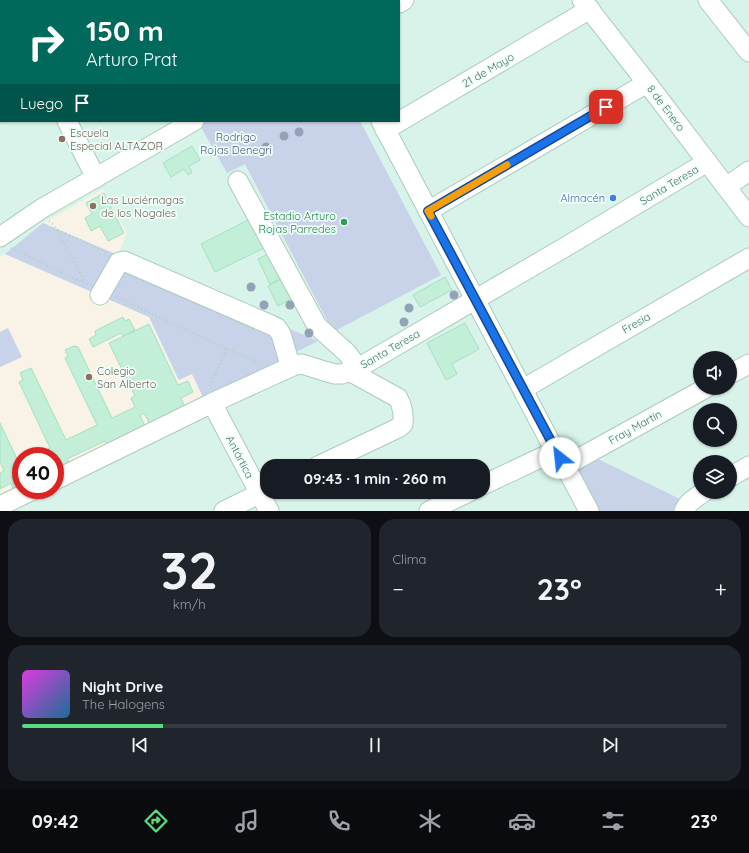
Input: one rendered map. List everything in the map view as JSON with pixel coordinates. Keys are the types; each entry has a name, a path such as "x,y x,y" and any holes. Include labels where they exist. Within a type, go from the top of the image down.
{"street":[{"path":"708,0 749,52"},
{"name":"8 de Enero","path":"586,5 749,217"},
{"name":"21 de Mayo","path":"400,115 586,5"},
{"path":"428,211 647,83"},
{"path":"68,122 96,178"},
{"path":"8,240 41,209 192,122"},
{"path":"383,125 589,511"},
{"name":"Santa Teresa","path":"64,476 212,403 295,365 302,364 335,374 342,374 354,370 567,246 707,162"},
{"path":"726,187 749,171"},
{"path":"238,181 317,326 347,353 354,370 398,398 402,404 404,411 403,424 398,428 333,459"},
{"name":"Fresia","path":"523,389 749,258"},
{"path":"96,290 119,262 124,261 277,328 281,334 288,358 286,369"},
{"path":"737,370 749,364"},
{"name":"Fray Martín","path":"490,483 560,458 693,394"},
{"name":"Antártica","path":"212,403 260,487"},
{"path":"737,473 749,466"},
{"path":"224,511 260,493"},
{"path":"0,506 14,499"},
{"name":"Antártica","path":"265,499 269,511"},
{"path":"429,511 454,499"},
{"path":"686,508 694,499"}],"path":[{"path":"47,220 54,225 96,290"},
{"path":"57,230 120,258 121,262"},
{"path":"8,240 9,248 96,290 227,349 286,369"},
{"path":"212,403 204,399 227,349"}],"shaded area":[{"path":"400,0 749,0 749,511 0,511 0,122 400,122"},
{"name":"Las Luciérnagas de los Nogales","path":"103,189 127,233 118,255 43,223"},
{"name":"Colegio San Alberto","path":"5,254 149,317 178,380 192,374 204,399 64,467 64,447 12,447 12,492 0,498 0,256"}],"green space":[{"name":"Estadio Arturo Rojas Parredes","path":"198,122 361,122 441,275 333,332 245,164 227,173"},
{"path":"43,223 318,341 204,399 192,374 179,380 149,317 5,254"},
{"path":"8,328 22,357 0,367 0,332"},
{"path":"594,457 684,501 679,511 596,511 575,472"}],"building":[{"path":"192,146 200,160 189,166 192,172 188,175 184,169 171,177 163,163"},
{"path":"104,193 124,233 108,241 100,226 91,231 85,218 92,214 86,203"},
{"path":"250,219 264,248 215,272 201,244"},
{"path":"270,253 283,278 270,284 258,259"},
{"path":"445,277 452,290 420,307 413,295"},
{"path":"283,278 293,298 278,306 268,286"},
{"path":"123,317 125,321 129,319 135,330 123,336 121,333 93,347 89,339 96,335 95,331"},
{"path":"465,323 479,349 452,364 457,374 446,380 427,343"},
{"path":"149,324 178,385 188,381 193,392 181,398 185,407 150,424 144,413 140,415 145,426 107,445 105,441 67,459 69,462 64,464 64,447 50,447 19,382 23,380 20,373 31,368 66,440 97,425 65,358 68,356 65,350 74,346 78,347 112,418 135,407 131,398 135,396 109,343"},
{"path":"0,423 12,448 12,486 11,483 0,489 0,473 4,471 0,462"}],"slow traffic":[{"path":"431,216 428,211 507,165"}],"place":[{"name":"Escuela Especial ALTAZOR","path":"62,139"},
{"name":"Almacén","path":"613,198"},
{"name":"Las Luciérnagas de los Nogales","path":"93,206"},
{"name":"Estadio Arturo Rojas Parredes","path":"344,222"},
{"name":"Colegio San Alberto","path":"89,377"}],"route":[{"path":"560,458 428,211 606,107"}],"park label":[{"name":"Rodrigo Rojas Denegri","path":"236,143"}]}
